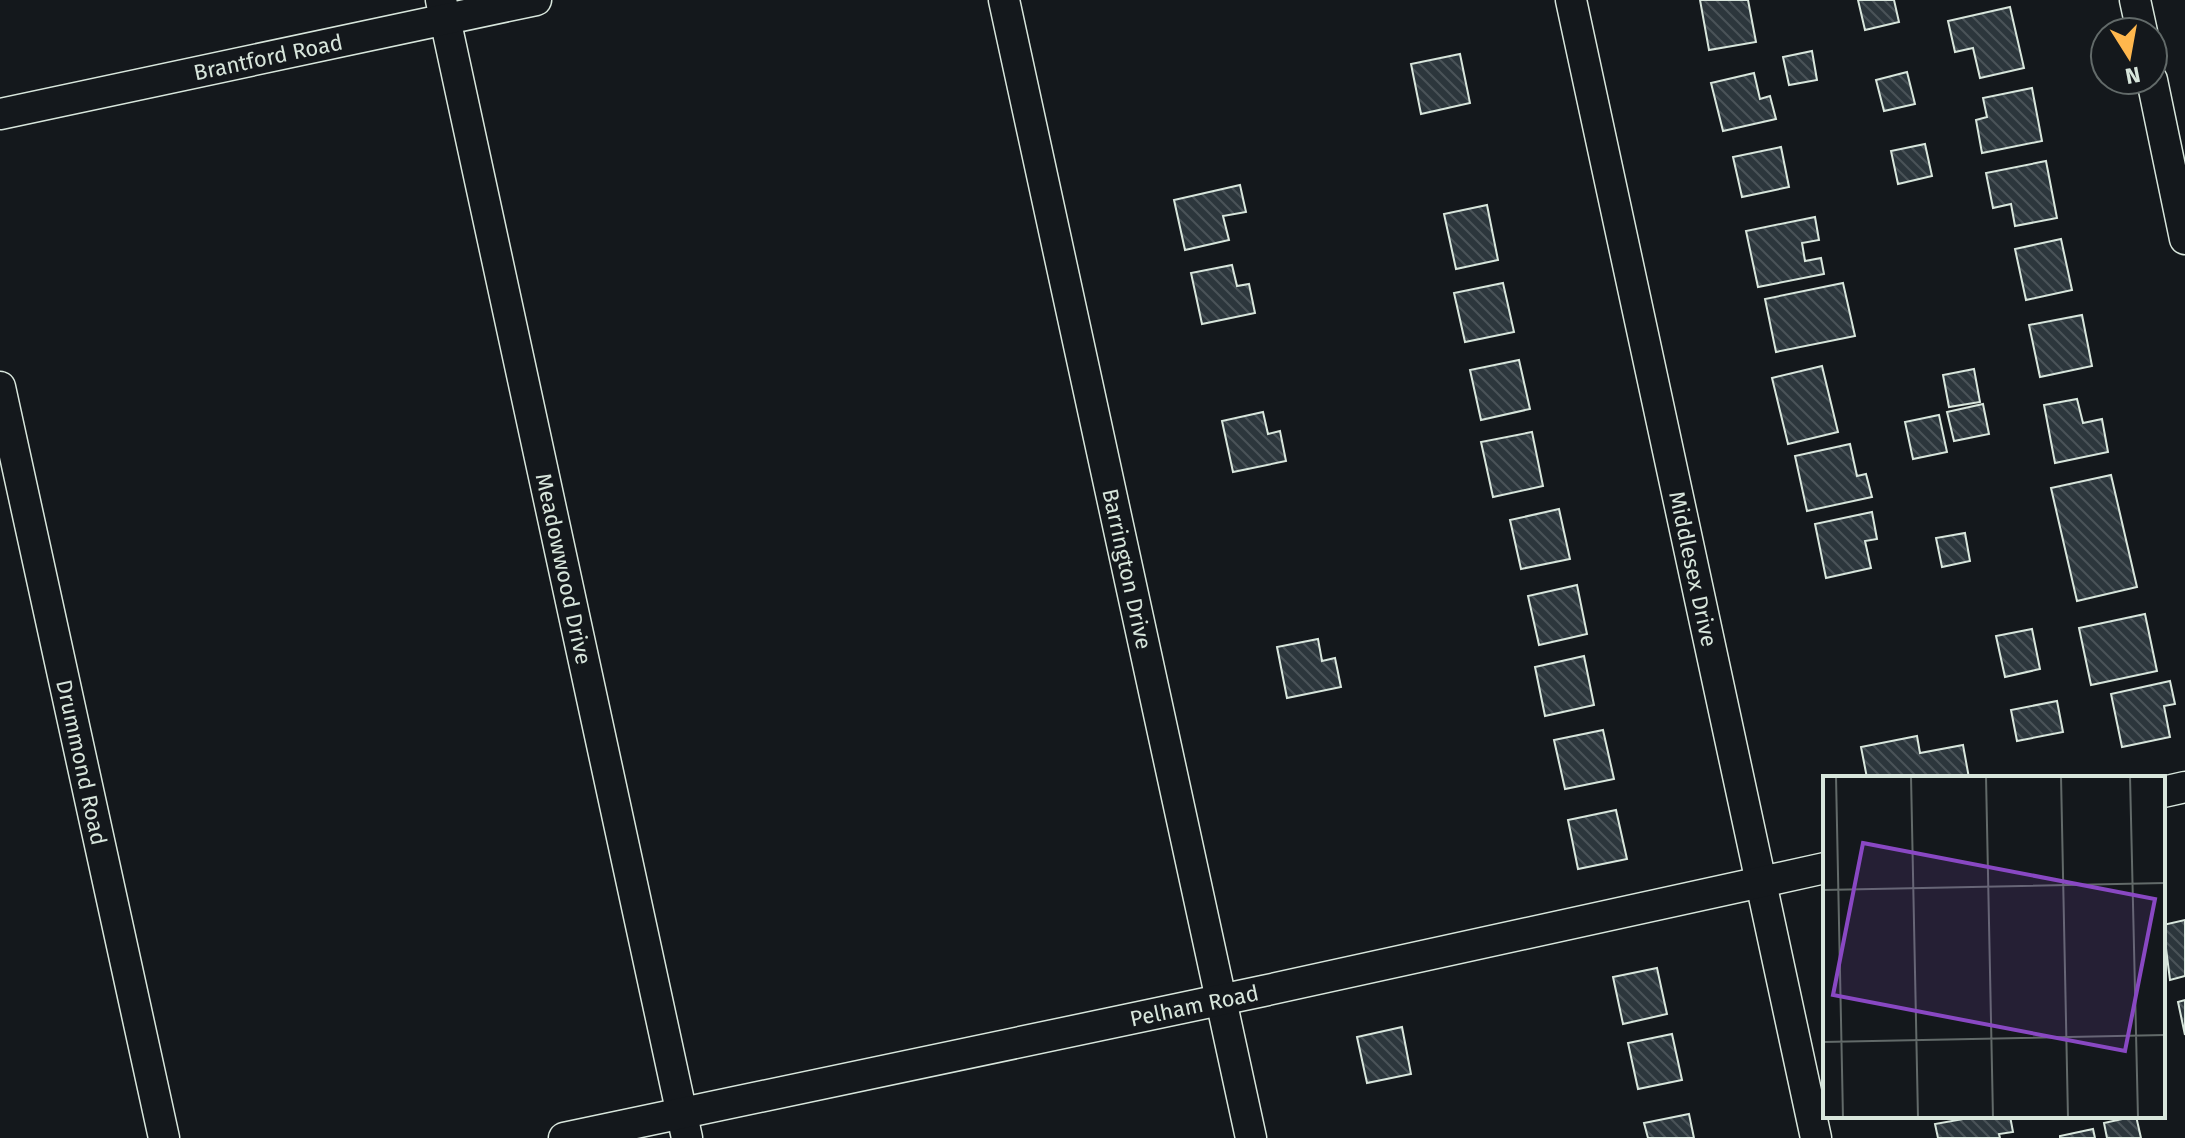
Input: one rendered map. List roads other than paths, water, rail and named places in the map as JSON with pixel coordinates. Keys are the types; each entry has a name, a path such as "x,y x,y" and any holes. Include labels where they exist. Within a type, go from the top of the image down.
{"street":[{"name":"Brantford Road","path":"0,114 443,10 536,0"},
{"name":"Barrington Drive","path":"1004,0 1251,1138"},
{"name":"Middlesex Drive","path":"1571,0 1816,1138"},
{"name":"Meadowwood Drive","path":"443,10 684,1126"},
{"path":"2155,96 2185,239"},
{"name":"Drummond Road","path":"0,387 164,1138"},
{"path":"2165,792 2185,787"},
{"name":"Pelham Road","path":"564,1138 684,1126 1221,1000 1823,868"}]}
